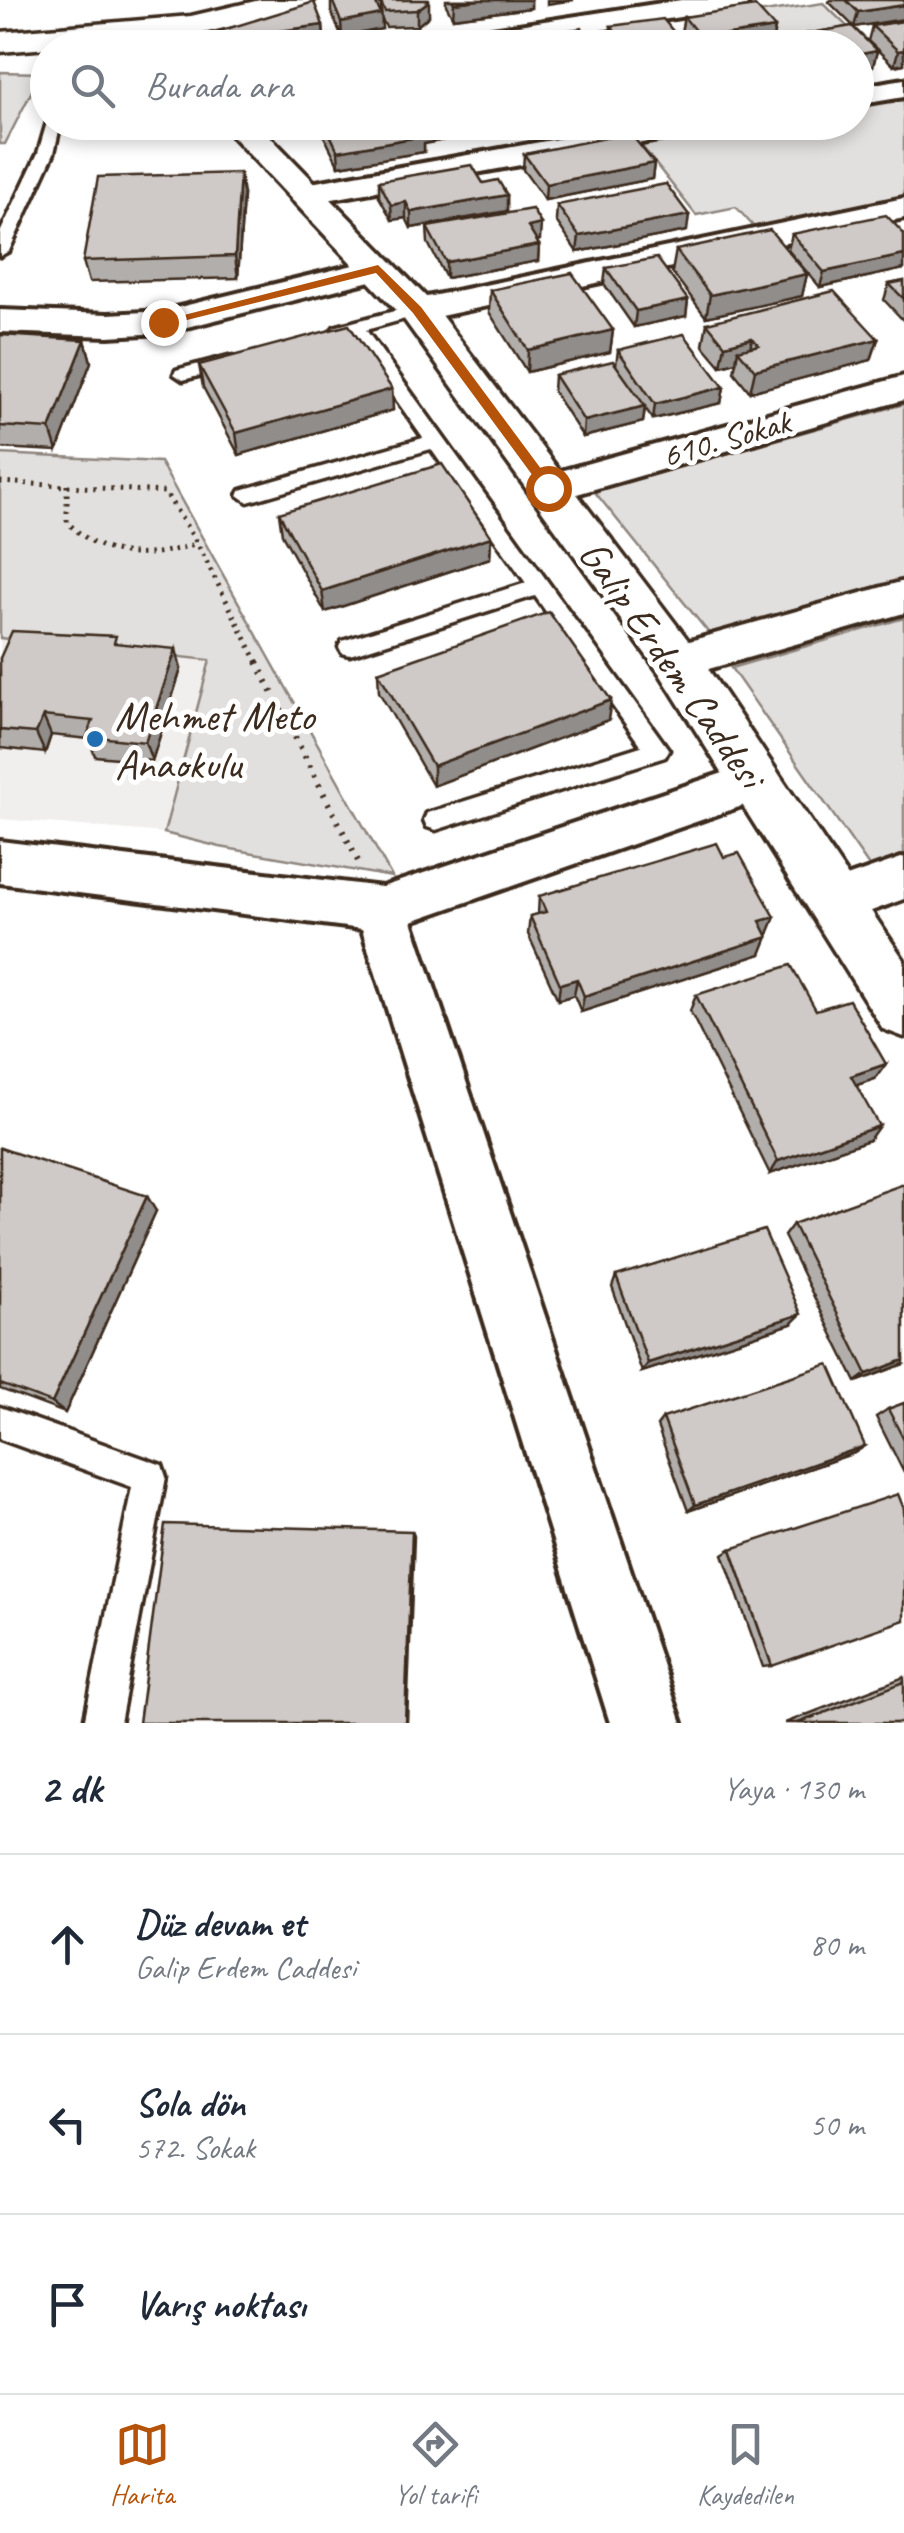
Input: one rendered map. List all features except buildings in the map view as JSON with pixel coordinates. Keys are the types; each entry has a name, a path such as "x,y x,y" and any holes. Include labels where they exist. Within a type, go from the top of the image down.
{"main road":[{"path":"204,30 300,0"},
{"path":"0,42 30,43"},
{"name":"Galip Erdem Caddesi","path":"245,140 305,194"},
{"name":"Galip Erdem Caddesi","path":"253,140 417,310 677,661 904,1010"}],"street":[{"path":"544,30 736,0"},
{"path":"874,93 904,88"},
{"path":"305,194 607,140"},
{"path":"417,310 902,211"},
{"path":"0,322 163,322 378,268"},
{"name":"610. Sokak","path":"548,488 904,388"},
{"path":"677,661 904,598"},
{"path":"0,862 382,909 756,781"},
{"path":"836,902 904,878"},
{"path":"382,909 646,1723"}],"lane":[{"path":"0,251 49,140"},
{"path":"316,338 417,310"},
{"path":"354,328 657,750 436,820"},
{"path":"183,374 240,359"},
{"path":"248,495 436,441"},
{"path":"350,647 540,587"},
{"path":"0,1422 150,1477 102,1723"}],"path":[{"path":"0,482 165,492 197,543 382,909"},
{"path":"66,485 67,522 96,549 146,556 197,543"}],"shaded area":[{"path":"823,3 851,30 768,30 751,14"},
{"path":"0,72 30,73 30,95 5,144 0,144"},
{"path":"904,94 904,197 754,227 736,207 696,215 640,144 661,140 874,140 874,100"},
{"path":"904,404 904,583 712,637 594,491"},
{"path":"0,454 160,462 392,877 220,847 164,833 210,660 0,638"},
{"path":"904,618 904,857 871,869 731,668"},
{"name":"Mehmet Meto Anaokulu","path":"0,638 210,660 164,833 0,819"}],"place":[{"name":"Mehmet Meto Anaokulu","path":"95,739"}],"route":[{"path":"163,322 378,268 417,310 548,488"}]}
